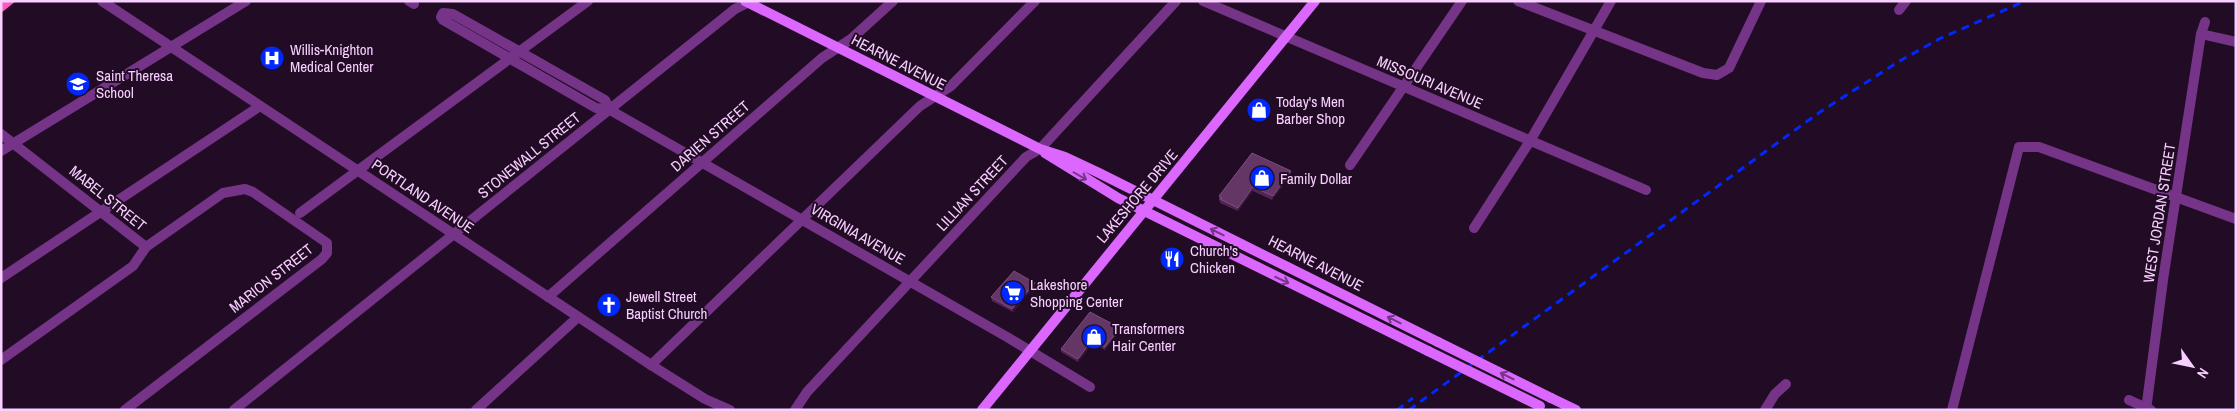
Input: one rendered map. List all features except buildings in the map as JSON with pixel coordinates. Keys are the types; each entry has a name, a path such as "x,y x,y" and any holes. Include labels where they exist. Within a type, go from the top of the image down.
{"main road":[{"path":"1,10 11,1"},
{"name":"LAKESHORE DRIVE","path":"982,410 1315,1"},
{"name":"HEARNE AVENUE","path":"748,2 1040,149 1065,157 1154,200 1576,410"},
{"name":"HEARNE AVENUE","path":"1040,149 1062,165 1145,211 1543,408"},
{"path":"1263,271 1273,258"}],"street":[{"name":"PORTLAND AVENUE","path":"102,1 651,365 705,399 730,410"},
{"path":"1,151 246,1"},
{"path":"300,213 588,1"},
{"name":"DARIEN STREET","path":"548,297 893,1"},
{"path":"651,365 920,106 951,86 1035,1"},
{"name":"LILLIAN STREET","path":"795,410 807,392 910,281 1026,157 1040,149 1176,1"},
{"name":"MISSOURI AVENUE","path":"1203,1 1646,190"},
{"path":"1350,165 1462,1"},
{"path":"1518,1 1703,73 1718,76 1725,74 1729,68 1760,1"},
{"path":"1474,228 1530,140 1611,1"},
{"path":"1899,10 1906,1"},
{"name":"STONEWALL STREET","path":"234,410 735,9 748,2"},
{"name":"VIRGINIA AVENUE","path":"610,110 605,100 453,14 443,13 441,17 443,20 509,59 596,108 610,110 910,281 1090,387"},
{"name":"WEST JORDAN STREET","path":"2148,409 2164,280 2200,34 2205,22"},
{"path":"2200,34 2236,42"},
{"path":"1,278 260,106"},
{"name":"MABEL STREET","path":"1,134 146,247 133,266 1,360"},
{"path":"1952,410 2020,147 2039,146 2236,219"},
{"name":"MARION STREET","path":"125,410 322,259 329,248 327,243 321,238 253,192 245,189 223,193 146,247"},
{"path":"476,410 578,317"},
{"path":"1765,410 1786,384"},
{"path":"2129,400 2148,409"}],"railway":[{"path":"1409,410 1820,112 1898,62 1939,39 2025,1"},
{"path":"1397,410 1413,398"}],"place":[{"name":"Willis-Knighton Medical Center","path":"272,58"},
{"name":"Saint Theresa School","path":"78,84"},
{"name":"Today's Men Barber Shop","path":"1259,110"},
{"name":"Family Dollar","path":"1262,178"},
{"name":"Church's Chicken","path":"1172,259"},
{"name":"Lakeshore Shopping Center","path":"1013,293"},
{"name":"Jewell Street Baptist Church","path":"609,305"},
{"name":"Transformers Hair Center","path":"1094,337"}]}
